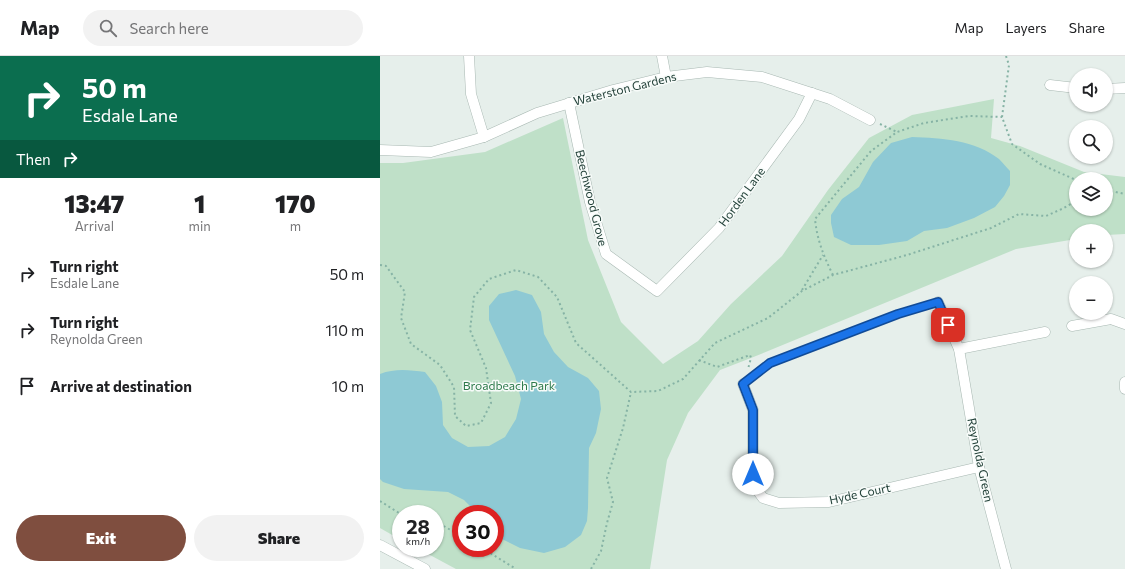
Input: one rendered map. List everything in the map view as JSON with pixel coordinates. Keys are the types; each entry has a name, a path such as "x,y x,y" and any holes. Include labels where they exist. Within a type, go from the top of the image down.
{"street":[{"path":"469,56 470,94 484,137"},
{"path":"662,56 666,77"},
{"name":"Waterston Gardens","path":"380,150 431,152 484,137 538,113 613,90 666,77 707,72 762,77 830,99 870,120"},
{"path":"1050,85 1069,87"},
{"path":"1113,89 1125,88"},
{"name":"Horden Lane","path":"657,290 719,228 799,119 812,93"},
{"name":"Beechwood Grove","path":"569,103 590,202 606,254 657,290"},
{"name":"Reynolda Green","path":"938,302 959,349 979,468 1006,569"},
{"path":"1072,326 1111,319 1125,324"},
{"path":"959,349 1045,332"},
{"path":"1125,382 1125,389"},
{"name":"Hyde Court","path":"743,384 753,410 753,474 755,487 763,498 779,503 829,502 979,468"},
{"path":"380,545 425,569"}],"lane":[{"path":"743,384 770,363 898,314 938,302"}],"path":[{"path":"1006,56 1009,65 1002,117 1012,144 1040,164 1069,177"},
{"path":"833,275 823,255 815,219 871,151 897,132 924,123 969,116 1002,117"},
{"path":"870,120 897,132"},
{"path":"1113,191 1125,194"},
{"path":"380,265 386,266 404,292 401,318 411,344 440,365 454,387 455,416 466,426 481,423 491,403 486,368 470,330 474,297 488,279 516,270 538,277 557,297 576,342 631,392 658,391 683,379 715,343 768,318 802,291 833,275 907,255 991,228 1019,214 1046,216 1069,205"},
{"path":"802,291 823,255"},
{"path":"699,360 717,367 750,355 751,358 749,364"},
{"path":"591,569 601,552 613,502 607,478 623,428 631,392"},
{"path":"380,501 392,508"},
{"path":"497,557 516,569"}],"green space":[{"name":"Broadbeach Park","path":"994,99 991,138 1020,146 1084,172 1069,172 1069,216 1113,216 1113,176 1125,177 1125,234 1113,235 1113,224 1069,224 1069,240 1016,249 720,370 688,413 667,460 650,569 456,569 434,557 444,557 444,505 392,505 392,535 380,528 380,163 403,163 485,152 563,118 588,240 621,322 663,364 698,341 731,304 782,256 828,190 869,138 912,115"}],"water":[{"path":"912,137 958,141 990,153 999,159 1010,171 1010,185 1004,196 995,207 974,218 947,228 924,231 907,241 879,245 851,245 834,237 831,215 842,199 859,187 873,162 891,143"},
{"path":"516,290 532,295 541,312 544,334 554,352 568,367 588,378 599,391 601,409 596,433 589,448 587,521 581,535 565,547 544,553 520,548 504,540 504,505 469,505 464,500 448,492 404,489 383,482 380,479 380,374 402,370 425,372 436,386 442,402 443,425 452,438 468,447 489,446 505,437 516,419 521,399 515,376 489,320 489,306 499,294"}],"route":[{"path":"753,474 753,410 743,384 770,363 898,314 938,302 948,325"}]}
